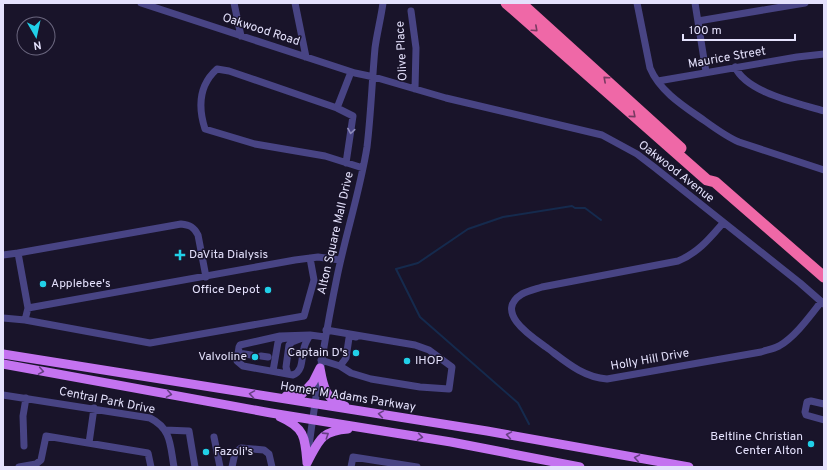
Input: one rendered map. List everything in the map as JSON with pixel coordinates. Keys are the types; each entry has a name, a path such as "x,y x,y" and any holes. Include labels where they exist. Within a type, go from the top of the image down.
{"highway":[{"path":"506,3 707,180 715,182"},
{"path":"521,3 712,176 715,182 824,277"}],"main road":[{"name":"Homer M Adams Parkway","path":"3,354 486,431 689,467"},
{"path":"3,364 271,413 451,442 580,467"},
{"path":"270,397 302,394 313,382 320,364"},
{"path":"320,364 325,390 333,400 340,405 361,411"},
{"path":"271,413 287,420 298,428 303,435 306,447 307,465"},
{"path":"307,465 320,440 328,432 340,429 360,428"},
{"path":"451,442 560,467"}],"street":[{"name":"Oakwood Road","path":"141,3 351,72 374,77"},
{"path":"234,3 241,36"},
{"path":"295,3 306,57"},
{"name":"Alton Square Mall Drive","path":"307,465 320,364 326,330 340,260 354,211 363,168 374,77 375,47 383,3"},
{"path":"637,3 650,68 653,76 679,102 729,138 824,170"},
{"path":"695,3 706,72"},
{"path":"698,21 805,3"},
{"name":"Olive Place","path":"411,11 416,48 415,89"},
{"name":"Maurice Street","path":"658,81 797,56 824,54"},
{"path":"734,67 738,74 753,87 766,93 824,111"},
{"path":"346,163 353,116 337,108 229,70 217,69 210,75 201,94 201,118 205,129 255,144 315,154 363,168"},
{"path":"337,108 351,72"},
{"name":"Oakwood Avenue","path":"374,77 415,89 602,135 637,154 800,283 823,303"},
{"name":"Holly Hill Drive","path":"723,223 694,253 678,261 542,287 527,292 519,297 513,305 512,312 515,319 523,330 577,369 595,378 607,379 761,352 784,342 823,303"},
{"path":"3,255 188,224 196,230 198,235 206,277"},
{"path":"18,252 28,308 25,320"},
{"path":"28,308 310,258 329,258 340,260"},
{"path":"3,318 25,320 150,343 304,316 314,280 310,258"},
{"path":"320,364 340,366 351,374 371,379 420,387 449,389 452,367 429,350 415,344 326,330"},
{"path":"273,371 278,342 281,339 310,335 325,337"},
{"path":"288,374 286,367 289,345 292,342 310,335"},
{"path":"301,336 280,336 240,345 237,361 242,366 293,375 300,370 304,348 310,335"},
{"path":"340,366 346,358 349,338 352,336 370,337"},
{"path":"238,353 251,355"},
{"name":"Central Park Drive","path":"3,395 94,408 150,418 159,423 165,430 174,467"},
{"path":"24,446 24,416 26,398"},
{"path":"824,404 811,401 807,402 805,412 806,415 824,420"},
{"path":"89,443 94,408"},
{"path":"165,430 189,430 195,467"},
{"path":"19,467 36,464 41,460 46,436 148,453 151,467"},
{"path":"214,437 220,467"},
{"path":"232,467 235,453 241,448 264,450 269,454 272,467"},
{"path":"235,453 238,467"},
{"path":"351,467 353,457 417,467"}],"waterway":[{"path":"529,424 518,403 420,317 396,269 418,263 468,229 503,217 572,206 575,208 585,208 601,220"}],"place":[{"name":"DaVita Dialysis","path":"180,255"},
{"name":"Applebee's","path":"43,284"},
{"name":"Office Depot","path":"268,290"},
{"name":"Captain D's","path":"356,353"},
{"name":"Valvoline","path":"255,357"},
{"name":"IHOP","path":"407,361"},
{"name":"Beltline Christian Center Alton","path":"811,444"},
{"name":"Fazoli's","path":"206,452"}]}
